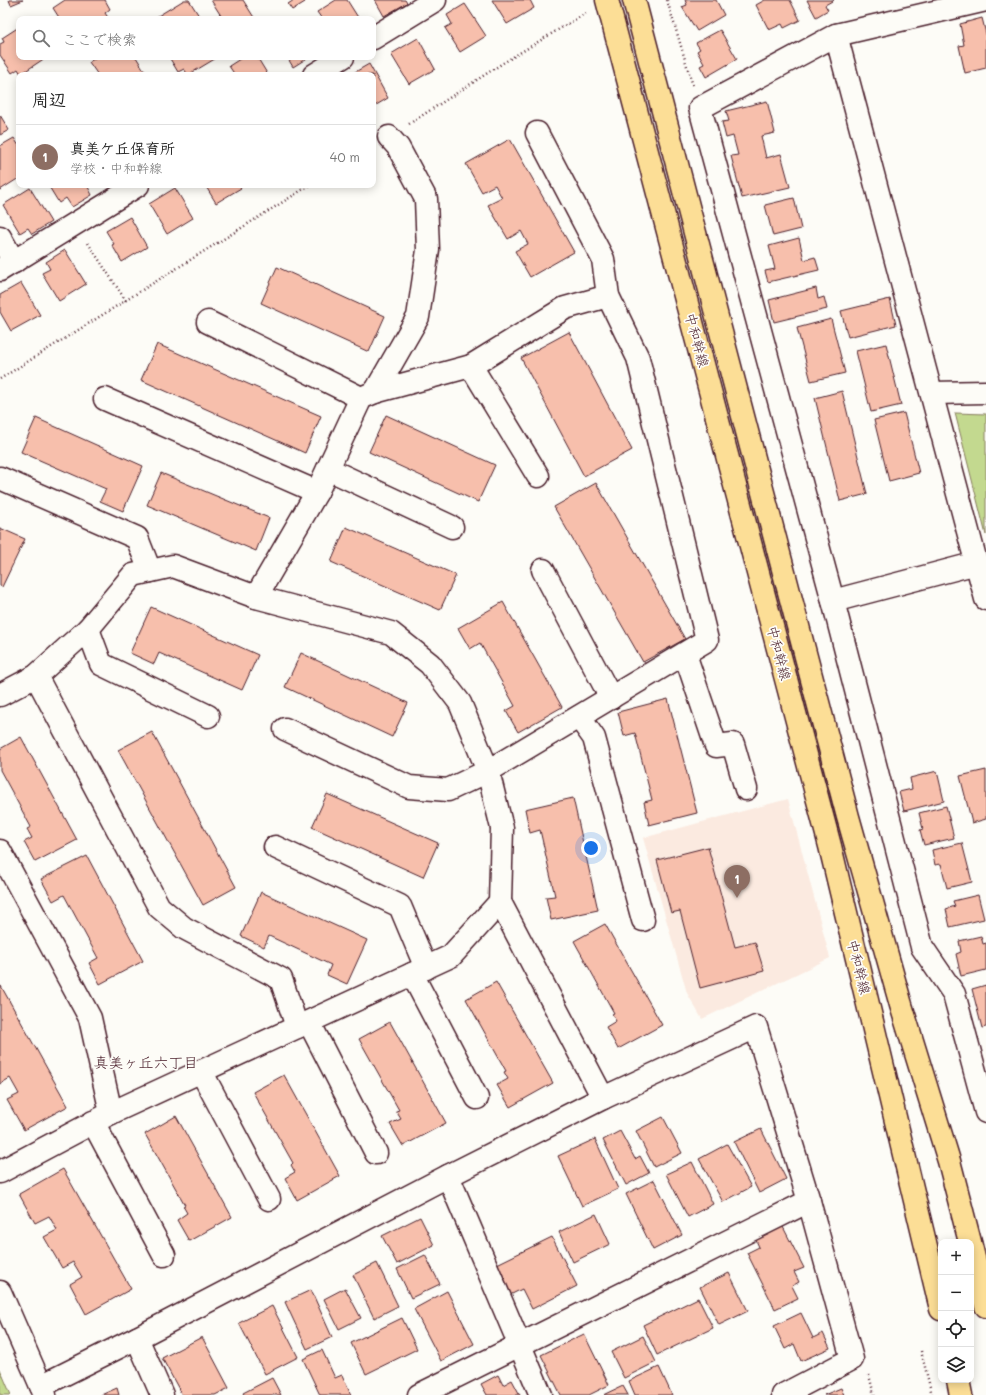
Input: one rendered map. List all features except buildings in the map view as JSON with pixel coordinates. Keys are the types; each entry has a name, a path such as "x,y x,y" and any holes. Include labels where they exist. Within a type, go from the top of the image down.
{"main road":[{"name":"中和幹線","path":"608,0 830,846 938,1296"},
{"name":"中和幹線","path":"634,0 848,817 901,1005 949,1161 969,1239"},
{"path":"974,1258 986,1306"},
{"path":"959,1383 961,1395"}],"street":[{"path":"376,36 435,0"},
{"path":"986,0 836,35 700,108 833,601 922,947 954,994 986,1112"},
{"path":"836,35 986,599"},
{"path":"319,72 338,60"},
{"path":"285,728 409,787 448,790 488,771 707,640 638,358 608,296 603,259 537,133"},
{"path":"256,598 317,492 368,395 418,317 428,250 426,199 398,147 389,137"},
{"path":"0,237 7,266 133,188"},
{"path":"208,322 368,395 471,366 565,308 608,296"},
{"path":"471,366 538,476"},
{"path":"932,392 986,392"},
{"path":"104,399 317,492"},
{"path":"328,469 452,527"},
{"path":"0,478 137,538 150,571"},
{"path":"833,601 977,563"},
{"path":"0,695 36,676 88,629 134,575 173,566 256,598 391,633 430,664 460,703 488,771 502,828 500,902 603,1098"},
{"path":"543,570 611,698"},
{"path":"88,629 101,664 208,716"},
{"path":"685,654 716,746 733,744 746,789"},
{"path":"36,676 159,907 184,928 281,979 303,1025 376,1153"},
{"path":"579,717 594,738 644,920"},
{"path":"275,847 400,906 419,971 477,1098"},
{"path":"0,851 90,1018 102,1118 164,1255"},
{"path":"0,1172 102,1118 451,956 500,902"},
{"path":"0,1292 43,1390 137,1338 448,1176 603,1098 756,1027 809,1201 852,1359 783,1395"},
{"path":"201,1071 268,1199"},
{"path":"448,1176 541,1395"},
{"path":"419,1395 809,1201"},
{"path":"137,1338 162,1395"}],"path":[{"path":"667,0 700,108"},
{"path":"389,137 588,12"},
{"path":"0,379 305,188"},
{"path":"75,224 126,301"},
{"path":"921,1351 932,1395"}],"shaded area":[{"path":"788,799 830,958 702,1019 687,993 643,838"}],"green space":[{"path":"955,413 986,414 986,535"},
{"path":"0,1369 11,1395 0,1395"}],"place":[{"name":"真美ケ丘保育所","path":"737,898"}],"district":[{"name":"真美ヶ丘六丁目","path":"146,1063"}]}
